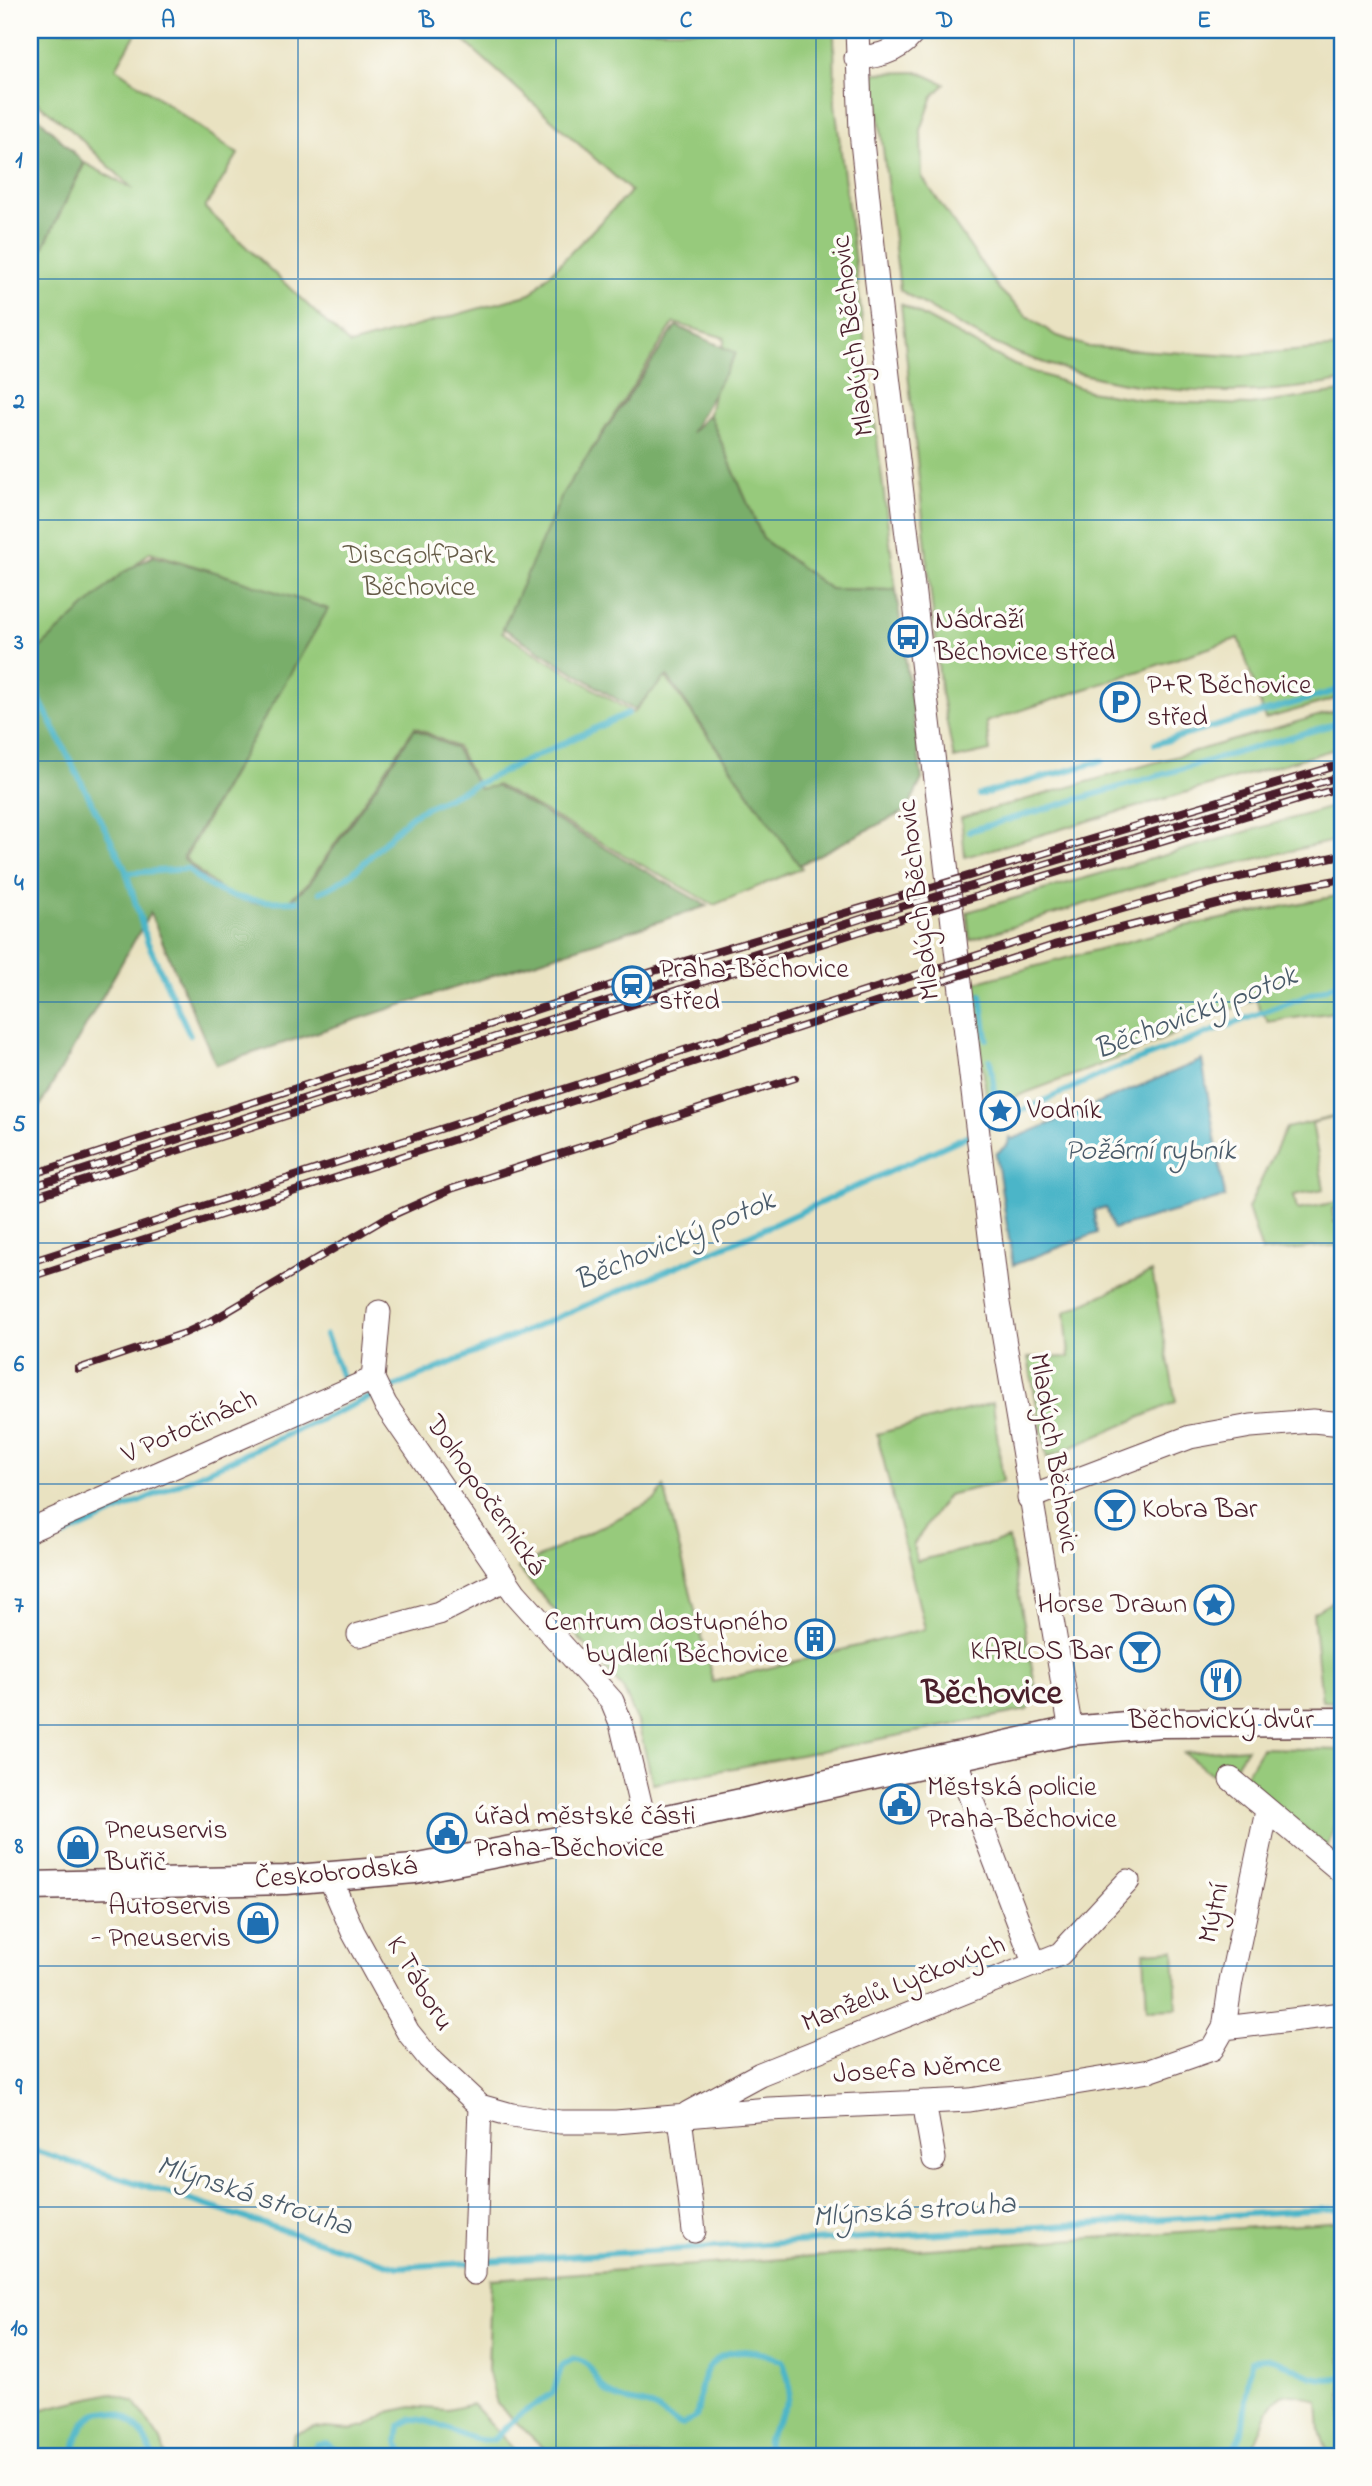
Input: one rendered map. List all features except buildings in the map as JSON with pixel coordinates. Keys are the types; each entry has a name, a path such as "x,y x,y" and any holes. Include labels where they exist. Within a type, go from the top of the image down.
{"main road":[{"name":"Českobrodská","path":"30,1886 330,1878 414,1869 645,1824 954,1754 1071,1731 1160,1723 1342,1722"}],"street":[{"name":"Mladých Běchovic","path":"857,30 856,58 874,256 998,1303 1029,1498 1071,1731"},
{"path":"856,58 873,58 897,48 915,30"},
{"path":"378,1390 379,1312"},
{"name":"V Potočinách","path":"30,1531 378,1390"},
{"name":"Dolnopočernická","path":"378,1390 515,1593 612,1701 621,1723 645,1824"},
{"path":"1029,1498 1190,1437 1251,1426 1313,1421 1342,1424"},
{"path":"359,1635 439,1613 506,1579"},
{"path":"954,1754 1035,1965"},
{"path":"1231,1779 1342,1872"},
{"name":"Mýtní","path":"1224,2028 1267,1811"},
{"name":"K Táboru","path":"330,1878 354,1932 408,2032 429,2058 480,2106"},
{"name":"Manželů Lyčkových","path":"680,2117 760,2074 1060,1954 1128,1881"},
{"path":"1224,2028 1342,2014"},
{"name":"Josefa Němce","path":"480,2106 512,2115 560,2122 616,2122 769,2109 970,2100 1149,2071 1212,2049 1224,2028"},
{"path":"925,2102 934,2159"},
{"path":"474,2273 480,2106"},
{"path":"680,2117 694,2231"}],"green space":[{"name":"DiscGolfPark Běchovice","path":"30,30 138,30 116,68 238,154 205,208 350,345 530,294 631,191 464,41 467,30 834,30 835,104 896,590 830,589 763,539 709,414 725,338 674,323 566,489 502,632 633,713 665,676 802,868 714,905 497,785 480,791 457,747 415,727 308,883 286,903 252,900 229,894 185,858 326,608 150,552 30,662 30,274 85,163 133,189 68,127 30,97"},
{"path":"919,72 945,84 933,96 921,130 922,177 999,289 1027,316 1055,335 1089,347 1234,356 1342,347 1342,381 1261,391 1221,392 1140,386 1100,378 1006,349 960,326 900,290 874,73"},
{"path":"30,109 84,163 30,275"},
{"path":"901,304 1014,365 1089,391 1158,402 1250,405 1342,392 1342,697 1265,719 1239,638 986,722 990,751 954,759 941,692"},
{"path":"676,326 736,353 691,433 709,414 763,539 830,589 896,590 922,779 907,810 799,865 667,676 634,710 503,628 564,491"},
{"path":"153,556 209,570 328,609 183,858 216,891 253,903 288,902 310,883 415,729 455,748 480,789 496,786 707,906 216,1065 150,913 30,1124 30,657 122,573"},
{"path":"1342,709 1342,747 965,857 961,818"},
{"path":"1342,804 1342,839 1152,883 970,940 967,912"},
{"path":"1342,895 1342,1011 1268,1022 1255,999 1119,1058 1004,1101 987,1104 974,983 1181,927"},
{"path":"1342,1115 1312,1123 1324,1189 1294,1195 1297,1210 1342,1201 1342,1206 1332,1209 1334,1222 1342,1220 1342,1245 1262,1252 1248,1208 1286,1128"},
{"path":"1152,1272 1176,1402 1047,1458 1028,1358 1069,1357 1065,1312"},
{"path":"993,1403 1003,1482 948,1495 913,1545 917,1561 1009,1539 1036,1690 1035,1701 1027,1710 653,1784 638,1722 623,1689 518,1568 655,1500 664,1487 713,1682 925,1629 877,1434"},
{"path":"1342,1596 1342,1702 1322,1701 1313,1613"},
{"path":"1247,1748 1236,1765 1218,1779 1184,1753"},
{"path":"1262,1748 1342,1750 1342,1808 1327,1847 1243,1779"},
{"path":"1174,1950 1177,2009 1147,2010 1144,1952"},
{"path":"1342,2221 1342,2456 1329,2456 1320,2431 1318,2402 1300,2395 1287,2394 1271,2407 1248,2456 552,2456 497,2404 488,2370 491,2279"},
{"path":"111,2393 135,2402 161,2441 166,2456 30,2456 30,2412"},
{"path":"472,2404 520,2456 287,2456 294,2434 314,2427 350,2430 365,2427 389,2412 412,2407 447,2410"}],"water":[{"name":"Požární rybník","path":"1202,1060 1225,1197 1113,1229 1106,1208 1094,1210 1097,1233 1013,1265 996,1154 1008,1144 1009,1137 1013,1139"}],"waterway":[{"path":"30,681 125,868 147,941 190,1035"},
{"path":"1155,744 1342,689"},
{"path":"320,892 349,876 419,811 628,713"},
{"path":"969,831 1342,722"},
{"path":"979,795 1102,761"},
{"path":"127,873 188,869 199,879 224,893 252,900 297,901"},
{"name":"Běchovický potok","path":"385,1391 748,1236 1109,1071 1342,982"},
{"path":"981,995 987,1039"},
{"path":"990,1060 995,1099 994,1122"},
{"path":"326,1335 343,1380"},
{"name":"Běchovický potok","path":"30,1551 375,1395"},
{"name":"Mlýnská strouha","path":"30,2149 398,2267 468,2263"},
{"name":"Mlýnská strouha","path":"488,2261 1342,2208"},
{"path":"404,2456 398,2442 400,2426 412,2419 433,2423 474,2439 493,2440 518,2416 553,2393 562,2365 573,2359 585,2363 612,2396 658,2410 682,2425 696,2417 703,2379 709,2367 717,2359 737,2351 761,2353 783,2362 788,2381 788,2400 770,2434 770,2456"},
{"path":"1226,2456 1238,2443 1242,2432 1251,2361 1273,2359 1315,2377 1342,2377"},
{"path":"75,2456 79,2435 86,2421 97,2413 109,2412 134,2424 145,2438 152,2456"},
{"path":"307,2456 317,2444 326,2443 343,2456"}],"railway":[{"path":"30,1175 688,960 1342,764"},
{"path":"30,1187 867,917 1342,776"},
{"path":"30,1198 871,928 1342,787"},
{"path":"30,1262 1095,917 1216,882 1342,855"},
{"path":"30,1277 1054,945 1240,898 1342,879"},
{"path":"78,1369 185,1333 215,1319 384,1219 451,1189 795,1078"}],"place":[{"name":"Nádraží Běchovice střed","path":"908,637"},
{"name":"P+R Běchovice střed","path":"1120,702"},
{"name":"Praha-Běchovice střed","path":"632,986"},
{"name":"Vodník","path":"1000,1111"},
{"name":"Kobra Bar","path":"1115,1510"},
{"name":"Horse Drawn","path":"1214,1605"},
{"name":"Centrum dostupného bydlení Běchovice","path":"815,1639"},
{"name":"KARLOS Bar","path":"1140,1652"},
{"name":"Běchovický dvůr","path":"1221,1680"},
{"name":"Městská policie Praha-Běchovice","path":"900,1804"},
{"name":"úřad městské části Praha-Běchovice","path":"447,1833"},
{"name":"Pneuservis Buřič","path":"78,1847"},
{"name":"Autoservis - Pneuservis","path":"258,1923"}],"district":[{"name":"Běchovice","path":"992,1694"}]}
